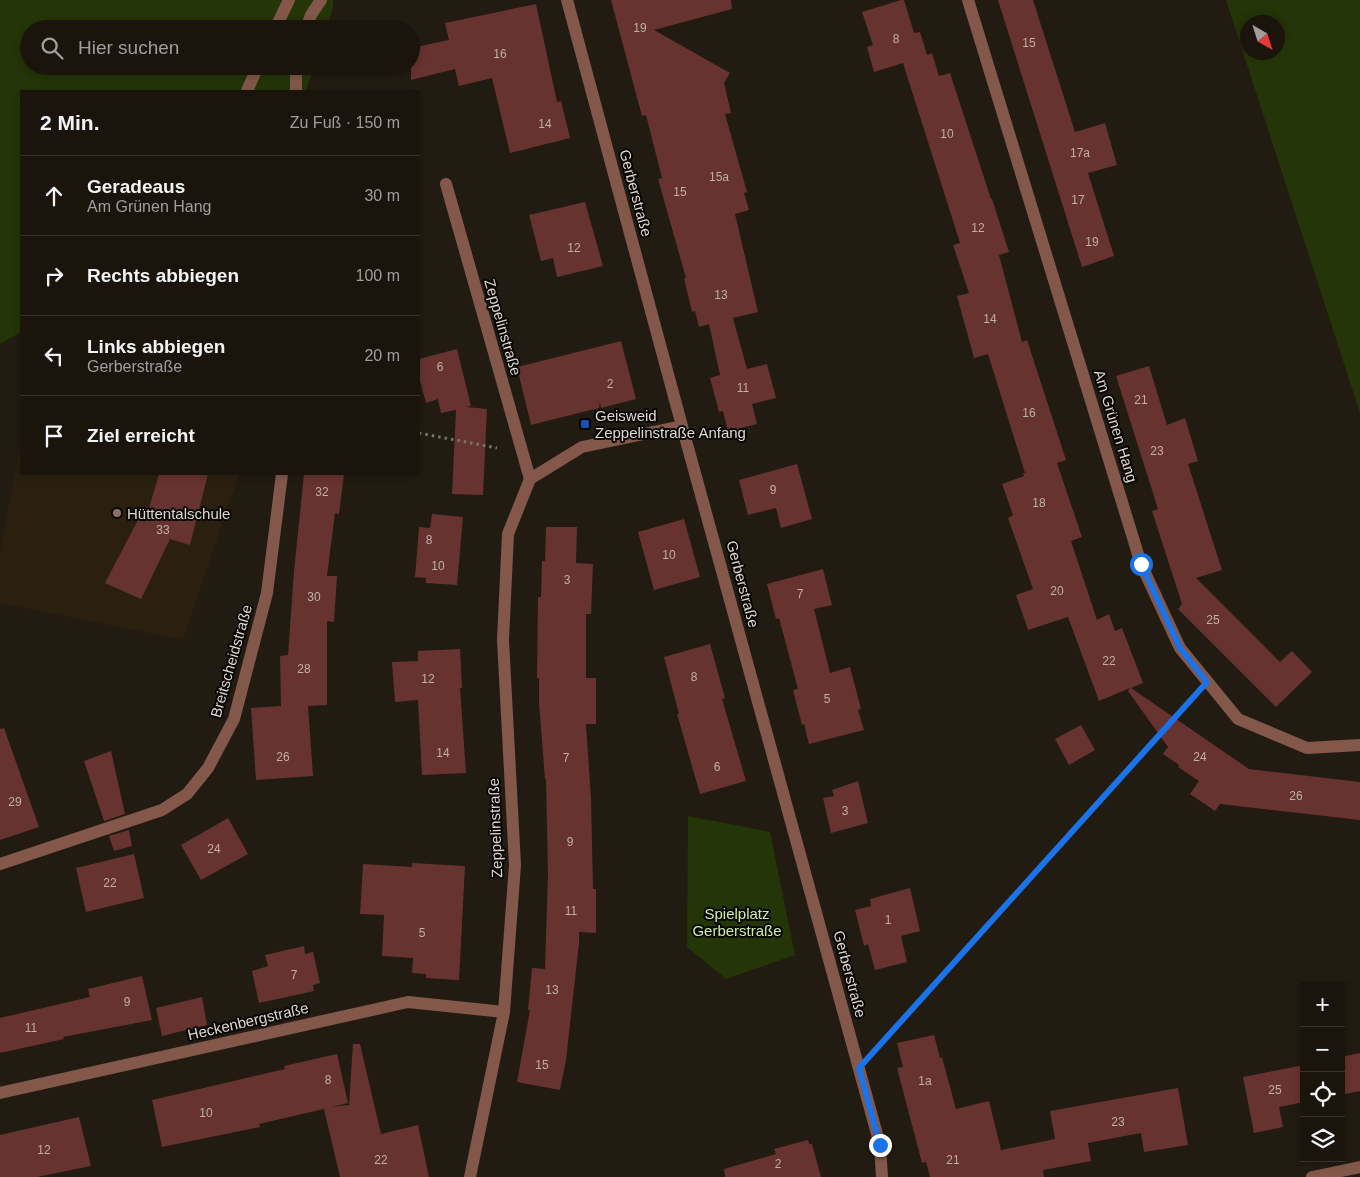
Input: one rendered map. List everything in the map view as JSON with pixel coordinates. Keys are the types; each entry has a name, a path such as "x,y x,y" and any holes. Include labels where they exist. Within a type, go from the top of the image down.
{"street":[{"path":"280,20 289,0"},
{"path":"309,20 321,0"},
{"name":"Gerberstraße","path":"567,0 880,1145 882,1177"},
{"name":"Am Grünen Hang","path":"968,0 1141,564 1180,648 1238,719 1307,748 1360,745"},
{"path":"247,90 254,75"},
{"path":"296,75 296,90"},
{"name":"Zeppelinstraße","path":"446,184 530,479 508,534 503,640 515,865 504,1012 470,1177"},
{"path":"530,479 582,447 682,426"},
{"name":"Breitscheidstraße","path":"0,864 162,810 188,794 208,768 234,719 265,602 282,475"},
{"name":"Heckenbergstraße","path":"0,1093 408,1002 504,1012"},
{"path":"1312,1177 1360,1167"}],"path":[{"path":"420,433 496,448 530,479"},
{"path":"859,1068 1207,682"}],"shaded area":[{"name":"Hüttentalschule","path":"20,447 20,475 239,475 183,640 0,603 0,552"}],"green space":[{"path":"0,0 333,0 333,8 329,20 20,20 20,75 311,75 306,90 20,90 20,333 0,344"},
{"path":"1226,0 1360,0 1360,413 1245,60 1285,60 1285,15 1240,15 1240,43"},
{"name":"Spielplatz Gerberstraße","path":"688,816 770,832 795,955 726,979 687,947"}],"building":[{"path":"611,0 731,0 732,9 654,30 730,73 724,83 731,113 725,114 747,192 744,193 749,210 735,214 758,312 733,318 747,369 767,364 776,398 752,404 757,424 728,431 723,411 719,412 710,378 720,375 709,324 699,327 695,311 692,312 684,278 686,278 658,179 662,178 646,115 642,116"},
{"path":"904,0 914,33 920,32 927,55 932,53 939,76 950,73 1009,252 999,255 1022,342 1027,340 1066,460 1057,463 1082,537 1071,541 1097,620 1109,614 1115,631 1122,628 1143,683 1131,688 1249,769 1360,782 1360,820 1220,804 1215,811 1190,794 1199,781 1163,754 1168,747 1128,691 1130,688 1099,701 1068,617 1028,630 1016,595 1033,589 1008,518 1013,515 1002,484 1024,476 1023,473 1025,473 988,354 974,358 957,296 969,293 953,245 960,243 903,63 874,72 867,47 873,45 862,12"},
{"path":"998,0 1033,0 1075,132 1105,123 1117,165 1088,173 1114,256 1082,267"},
{"path":"536,4 557,102 561,101 570,138 510,153 492,78 459,86 455,69 411,80 411,75 420,75 420,46 449,40 445,23"},
{"path":"585,202 603,266 557,277 553,258 541,261 529,215"},
{"path":"621,341 636,399 601,408 600,402 599,408 531,425 517,367"},
{"path":"457,349 471,406 466,407 487,409 483,495 452,494 456,410 441,413 438,399 426,403 420,381 420,359"},
{"path":"1149,366 1167,425 1185,418 1198,461 1188,464 1222,570 1196,578 1280,662 1292,651 1312,672 1276,707 1178,609 1182,604 1152,511 1158,509 1116,376"},
{"path":"797,464 812,519 781,528 776,508 748,515 739,480"},
{"path":"159,475 208,475 190,545 170,539 141,599 105,583 138,520 145,522"},
{"path":"304,475 344,475 339,514 335,513 327,576 337,576 334,622 327,621 327,705 308,706 313,776 256,780 251,708 281,706 280,656 288,655"},
{"path":"432,514 463,517 457,585 426,583 426,578 415,577 419,527 430,528"},
{"path":"684,519 700,577 654,590 638,532"},
{"path":"546,527 577,527 576,563 593,564 591,614 586,614 586,678 596,678 596,724 586,724 591,798 593,889 596,889 596,933 579,932 566,1060 560,1090 517,1082 530,1010 528,1010 532,968 545,969 548,874 546,779 539,702 539,678 537,678 538,597 541,597 542,561 545,561"},
{"path":"823,569 832,605 814,609 830,673 850,667 861,709 858,710 864,730 809,744 793,690 798,689 779,618 776,619 767,584"},
{"path":"710,644 725,698 722,699 746,781 700,794 677,714 679,714 664,657"},
{"path":"460,649 462,688 460,688 466,773 422,775 418,700 395,702 392,662 418,661 418,651"},
{"path":"1081,725 1095,750 1069,765 1055,739"},
{"path":"4,728 39,827 0,840 0,729"},
{"path":"111,751 125,814 104,821 84,761"},
{"path":"858,781 868,823 831,833 823,798 834,796 832,790"},
{"path":"228,818 248,854 201,880 181,845"},
{"path":"129,830 132,846 114,851 109,836"},
{"path":"134,854 144,898 86,912 76,868"},
{"path":"412,863 465,866 459,980 426,978 426,974 412,973 413,958 382,956 384,915 360,914 363,864 412,867"},
{"path":"910,888 920,931 901,936 907,962 875,970 868,944 864,946 855,910 871,906 870,899"},
{"path":"304,946 305,954 313,952 320,983 313,985 314,991 259,1003 252,971 268,966 265,955"},
{"path":"142,976 152,1020 63,1037 64,1039 0,1053 0,1018 90,997 88,989"},
{"path":"202,997 207,1025 162,1036 156,1008"},
{"path":"934,1035 956,1109 989,1101 1001,1150 1055,1139 1050,1111 1178,1088 1188,1145 1144,1152 1141,1133 1088,1143 1091,1161 1043,1170 1044,1177 930,1177 926,1162 922,1163 897,1068 903,1067 897,1043"},
{"path":"353,1044 360,1044 381,1134 418,1125 429,1177 340,1177 324,1109 259,1124 260,1127 162,1147 152,1100 285,1069 284,1066 337,1054 348,1103 332,1107 349,1105"},
{"path":"1360,1053 1360,1091 1345,1094 1345,1072 1345,1056"},
{"path":"1300,1066 1300,1103 1279,1107 1283,1127 1254,1133 1243,1077"},
{"path":"79,1117 91,1166 37,1177 0,1177 0,1135"},
{"path":"808,1140 809,1144 812,1144 821,1177 725,1177 724,1169 776,1154 774,1149"}],"place":[{"name":"Geisweid Zeppelinstraße Anfang","path":"585,424"},
{"name":"Hüttentalschule","path":"117,513"}],"route":[{"path":"880,1145 859,1068 1207,682 1180,648 1141,564"}]}
